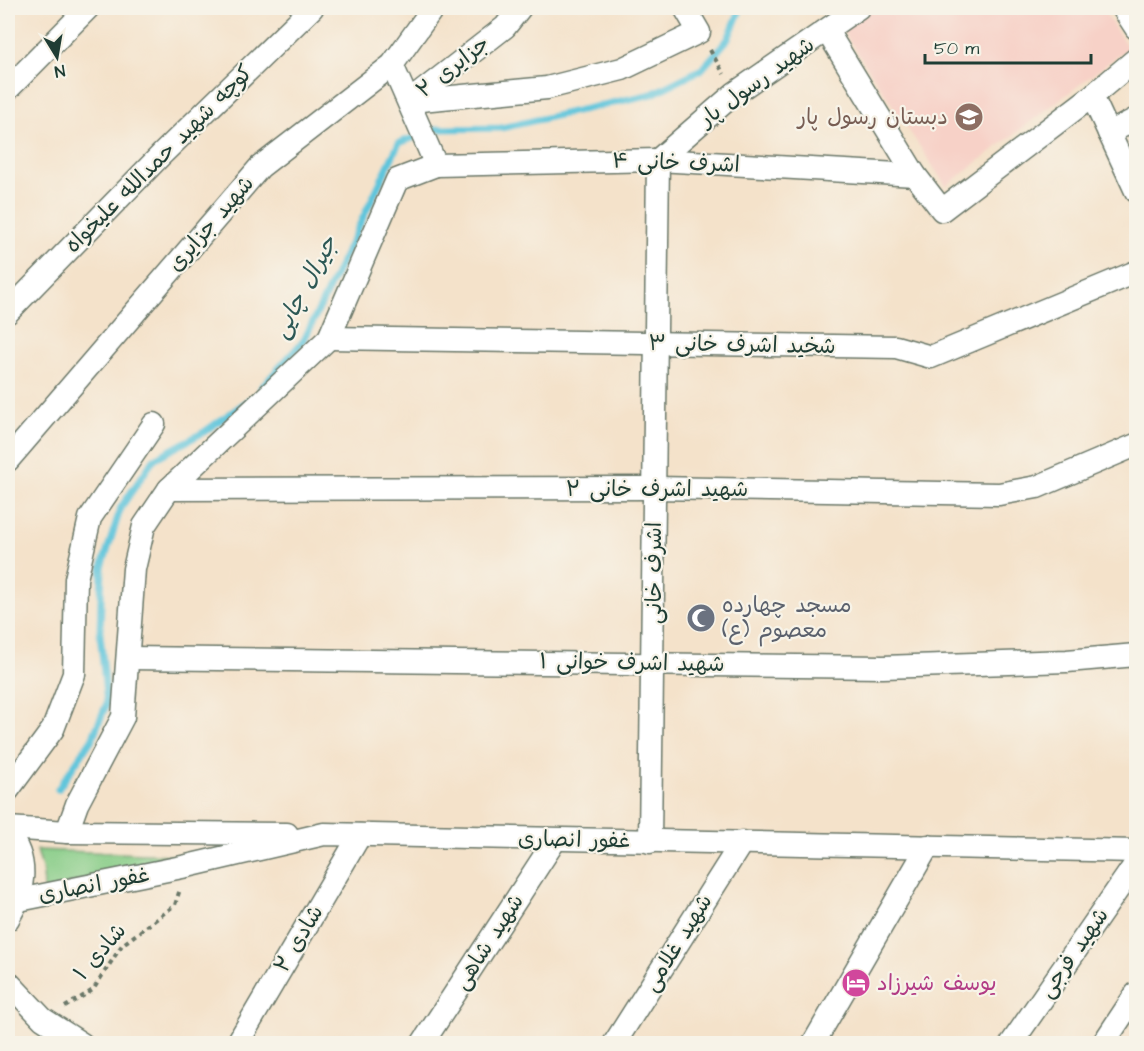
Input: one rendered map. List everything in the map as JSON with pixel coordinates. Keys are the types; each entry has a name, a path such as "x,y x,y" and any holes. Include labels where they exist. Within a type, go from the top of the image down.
{"street":[{"path":"8,89 88,8"},
{"name":"کوچه شهید حمدالله علیخواه","path":"8,312 161,155 312,8"},
{"name":"شهید جزایری","path":"8,460 260,167 392,65 433,8"},
{"name":"جزایری ۲","path":"410,100 505,27 520,8"},
{"path":"410,100 547,88 622,69 699,32 685,8"},
{"name":"شهید رسول پار","path":"658,160 735,93 858,8"},
{"path":"1123,8 1137,28"},
{"path":"827,31 915,175 942,210 1137,59"},
{"path":"392,65 410,100 432,156"},
{"path":"1092,96 1137,191"},
{"path":"1109,133 1137,119"},
{"name":"اشرف خانی ۴","path":"329,338 397,180 432,156 658,160 915,175"},
{"name":"اشرف خانی","path":"650,842 658,160"},
{"name":"شخید اشرف خانی ۳","path":"329,338 896,347 931,357 1137,272"},
{"path":"67,832 77,804 123,717 134,569 144,526 169,489 329,338"},
{"path":"8,790 52,729 74,674 76,579 90,519 154,424"},
{"name":"شهید اشرف خانی ۲","path":"169,489 654,488 999,494 1037,487 1137,445"},
{"name":"شهید اشرف خوانی ۱","path":"128,658 883,667 1066,661 1137,655"},
{"path":"8,828 67,832 324,834"},
{"name":"غفور انصاری","path":"8,834 14,842 24,881 13,910"},
{"name":"غفور انصاری","path":"13,910 324,834 1137,851"},
{"name":"شادی ۲","path":"237,1044 360,835"},
{"name":"شهید شاهی","path":"422,1044 555,840"},
{"name":"شهید غلامی","path":"614,1044 742,842"},
{"path":"813,1044 927,846"},
{"name":"شهید فرجی","path":"1011,1044 1137,863"},
{"path":"8,982 44,1019 82,1044"},
{"path":"1103,1044 1137,994"}],"path":[{"path":"699,32 735,93"},
{"name":"شادی ۱","path":"44,1019 93,990 122,945 175,904 187,866"}],"shaded area":[{"name":"دبستان رسول پار","path":"870,8 1102,8 1128,48 946,186 841,28"}],"green space":[{"path":"37,850 171,855 44,891 43,872"}],"waterway":[{"name":"جیرال چایی","path":"261,388 304,340 399,143 437,129 501,128 652,94 702,69 728,39 741,8"},
{"name":"جیرال چایی","path":"58,789 92,739 107,703 100,633 102,567 121,507 154,459 204,432 249,400"}],"place":[{"name":"دبستان رسول پار","path":"969,117"},
{"name":"مسجد چهارده معصوم (ع)","path":"701,618"},
{"name":"یوسف شیرزاد","path":"856,983"}]}
